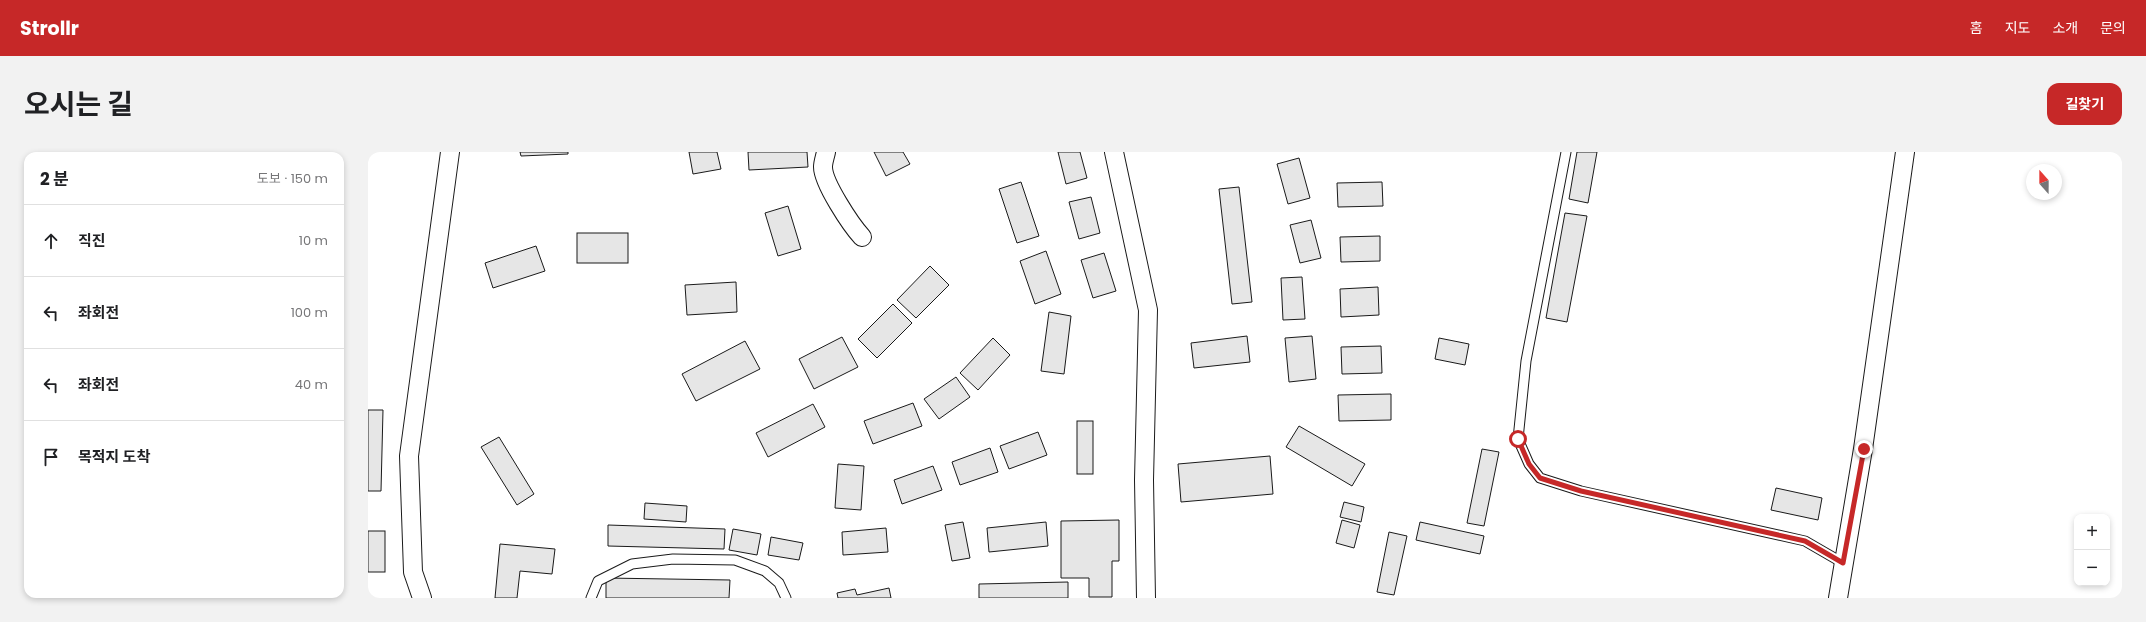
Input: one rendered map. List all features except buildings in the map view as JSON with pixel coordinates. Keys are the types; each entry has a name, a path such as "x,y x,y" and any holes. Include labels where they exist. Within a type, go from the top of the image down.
{"street":[{"path":"422,598 413,572 409,456 450,152"},
{"path":"826,152 823,168 830,186 850,225 862,237"},
{"path":"1114,152 1148,310 1144,480 1146,598"},
{"path":"1838,598 1864,449 1905,152"}],"lane":[{"path":"1566,152 1526,361 1518,439 1529,464 1540,478 1581,491 1805,541 1843,563"},
{"path":"591,598 598,581 632,564 673,559 735,560 765,571 779,583 786,598"}],"route":[{"path":"1518,439 1529,464 1540,478 1581,491 1805,541 1843,563 1864,449"}]}
